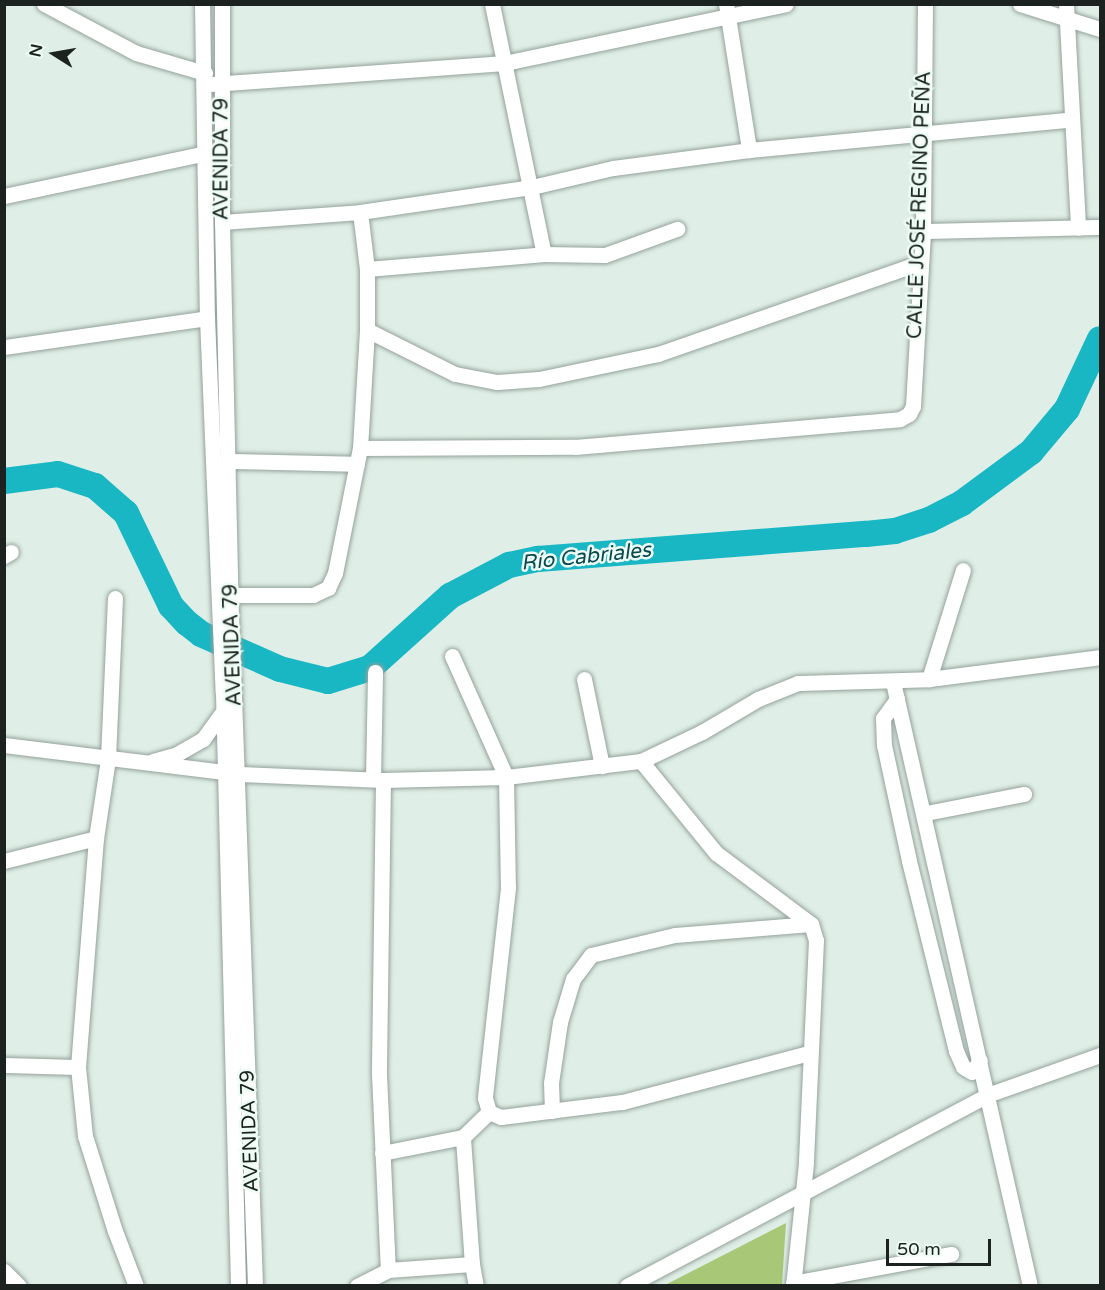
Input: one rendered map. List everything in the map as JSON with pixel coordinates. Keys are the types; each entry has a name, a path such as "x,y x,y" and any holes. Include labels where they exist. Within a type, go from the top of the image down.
{"street":[{"path":"44,4 144,56 222,84 504,63 727,10 786,4"},
{"path":"202,4 207,318 226,613"},
{"name":"AVENIDA 79","path":"222,4 222,222 231,595 226,613 228,694 255,1286"},
{"path":"492,4 532,187 544,254"},
{"name":"CALLE JOSÉ REGINO PEÑA","path":"360,448 575,447 900,419 913,406 923,231 922,134 925,4"},
{"path":"1020,4 1065,12 1101,29"},
{"path":"727,10 749,150"},
{"path":"1065,12 1069,120 1078,228"},
{"path":"222,222 360,212 532,187 613,168 749,150 1069,120"},
{"path":"4,196 206,153"},
{"path":"231,595 313,595 328,588 335,573 360,448 367,330 367,269 360,212"},
{"path":"923,231 1101,227"},
{"path":"367,269 544,254 605,255 677,229"},
{"path":"367,330 455,374 497,382 538,379 658,354 920,263"},
{"path":"4,347 207,318"},
{"path":"229,461 357,464"},
{"path":"929,679 963,570"},
{"path":"115,598 108,759 96,838 78,1066 85,1136 115,1232 136,1286"},
{"path":"452,656 506,777 508,888 485,1098 489,1112"},
{"path":"4,745 232,773 378,779 506,777 641,761 702,732 758,699 798,683 838,680 893,682 929,679 1101,657"},
{"path":"375,672 378,779 379,1074 388,1270"},
{"path":"584,679 602,766"},
{"path":"893,682 926,813 980,1060 990,1094 1030,1286"},
{"name":"AVENIDA 79","path":"228,694 223,711 232,773 238,1286"},
{"path":"897,699 883,718 884,745 909,861 956,1051 963,1067 972,1072 980,1060"},
{"path":"146,763 177,754 203,739 223,711"},
{"path":"641,761 716,853 811,924 816,940 804,1192 793,1284 951,1254"},
{"path":"926,813 1024,794"},
{"path":"4,861 96,838"},
{"path":"552,1112 551,1083 560,1022 573,979 591,955 675,935 811,924"},
{"path":"489,1112 501,1117 622,1102 809,1053"},
{"path":"627,1286 990,1094 1101,1055"},
{"path":"4,1065 78,1066"},
{"path":"382,1153 463,1137 489,1112"},
{"path":"463,1137 472,1263 476,1286"},
{"path":"357,1286 388,1270 472,1263"},
{"path":"4,1271 19,1286"}],"green space":[{"path":"786,1223 782,1285 665,1285"}],"waterway":[{"name":"Río Cabriales","path":"4,481 58,474 95,486 126,513 171,606 187,623 201,634 280,669 328,681 370,668 450,596 509,565 538,559 895,531 929,520 962,503 1031,452 1067,409 1100,339"}]}
